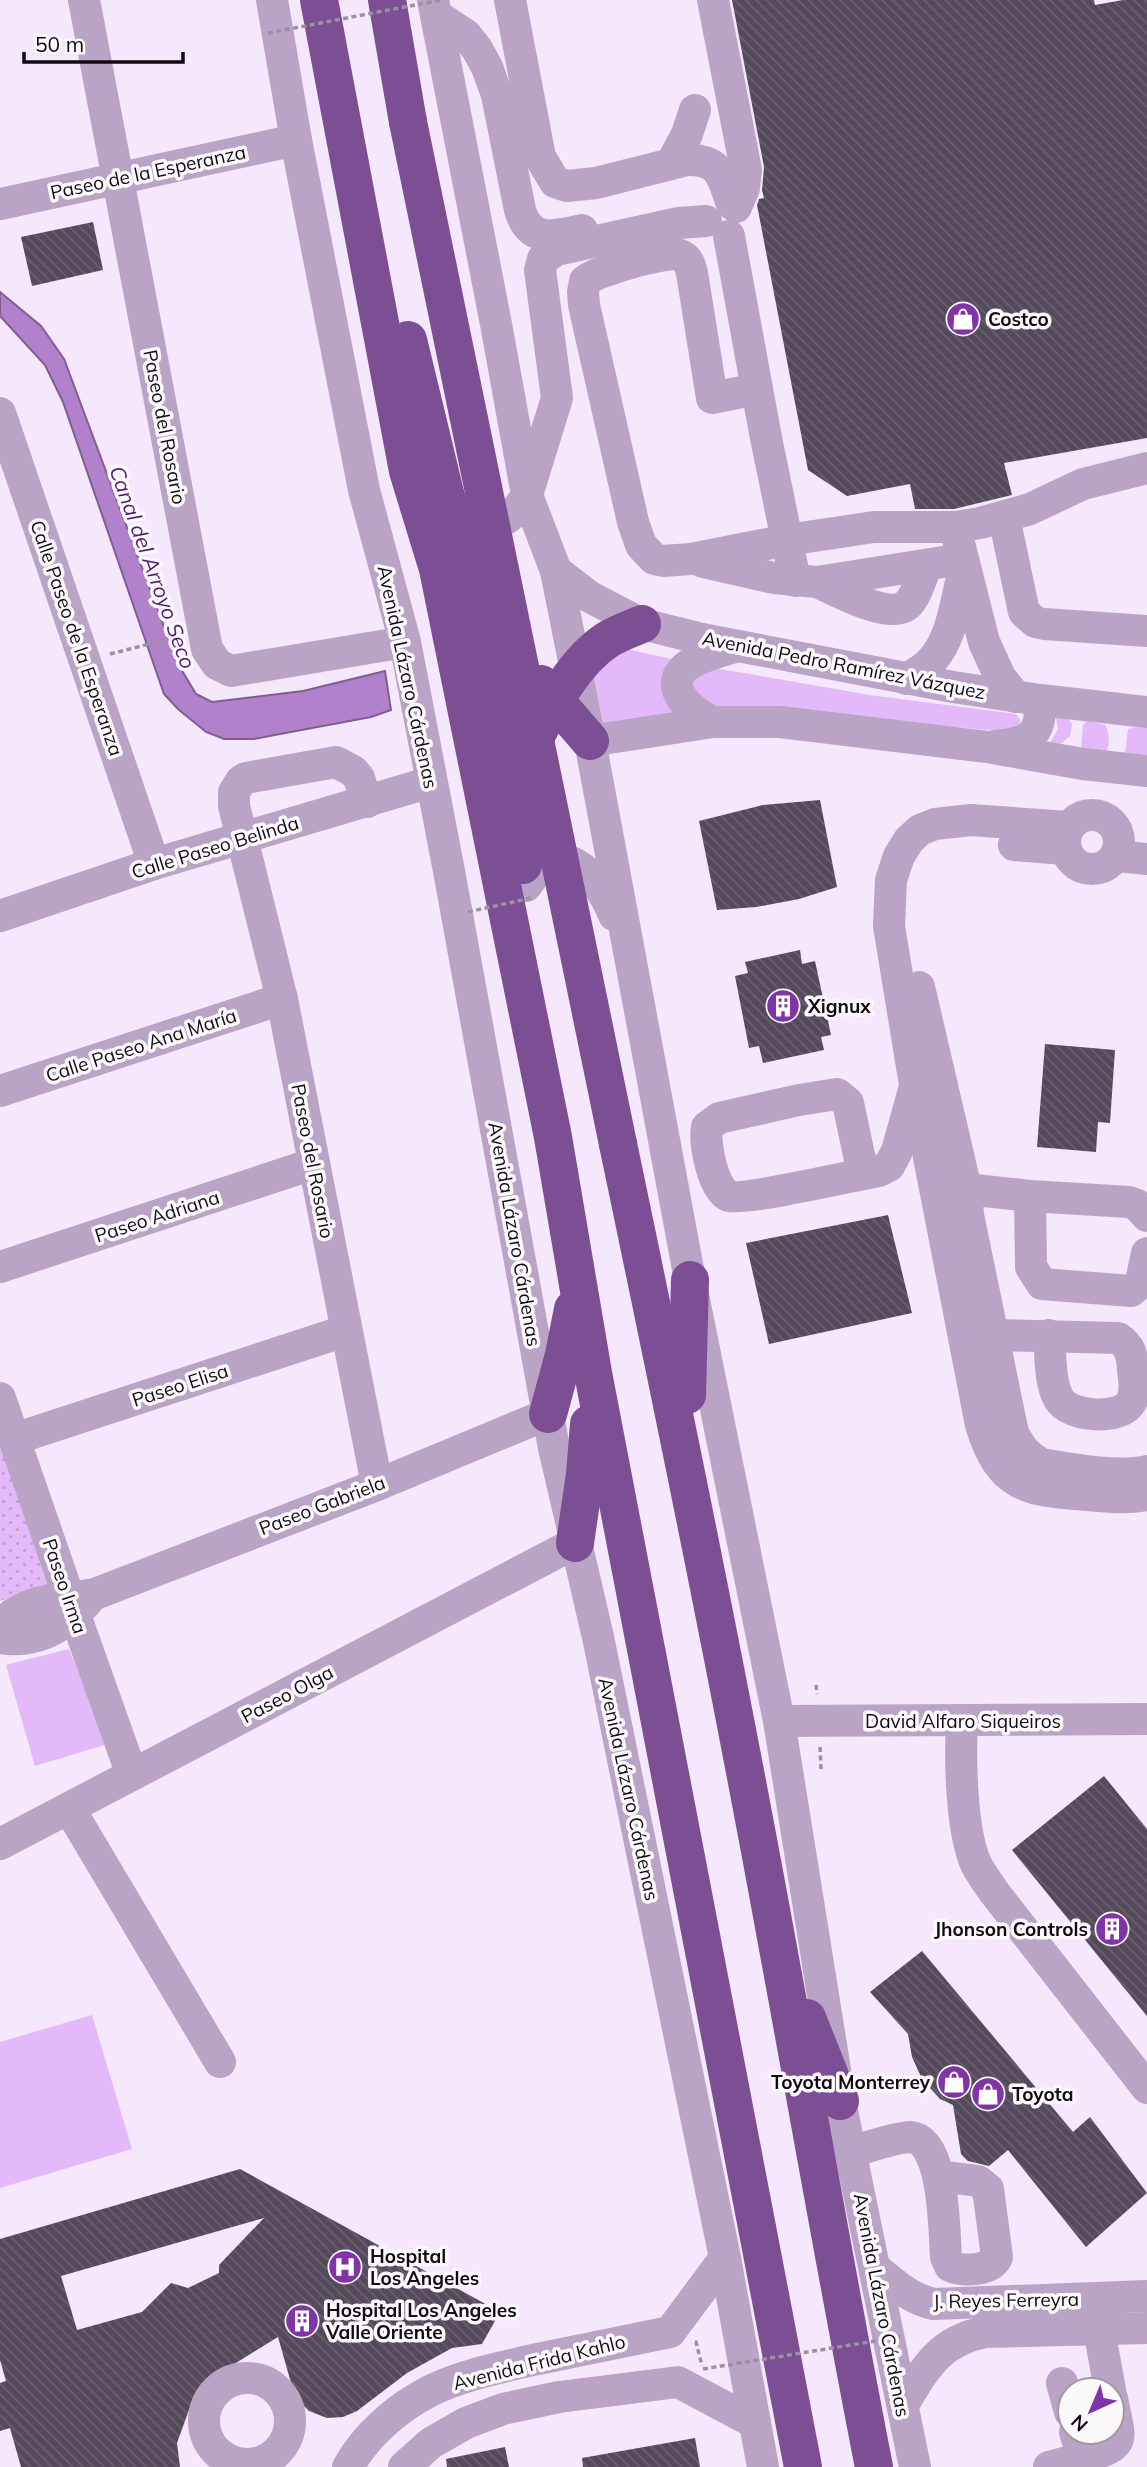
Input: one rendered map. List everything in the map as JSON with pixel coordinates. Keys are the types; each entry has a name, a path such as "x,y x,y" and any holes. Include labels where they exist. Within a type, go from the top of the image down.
{"highway":[{"path":"319,0 405,458 438,569 553,1137 593,1373 803,2467"},
{"name":"Avenida Lázaro Cárdenas","path":"387,0 406,106 686,1470 778,1946 839,2290 874,2467"},
{"path":"406,106 414,48 429,4"},
{"path":"355,185 377,212 444,493 482,614 558,1074 553,1137"},
{"path":"482,614 557,701 558,736 590,741"},
{"path":"511,784 557,701 607,640 642,624"},
{"path":"495,692 516,713 557,701"},
{"path":"686,1470 690,1280"},
{"path":"548,1414 564,1355 578,1283"},
{"path":"575,1543 585,1474 593,1373"},
{"path":"778,1946 841,2101"}],"street":[{"name":"Paseo del Rosario","path":"84,0 207,649 217,664 231,671 405,642"},
{"name":"Avenida Lázaro Cárdenas","path":"272,0 296,140 364,490 405,642 548,1414 598,1637 725,2258 763,2467"},
{"path":"510,0 540,157 555,182 567,186 596,183 698,160 714,165 722,176 725,223 788,540 806,582"},
{"path":"692,273 744,188 746,170 713,0"},
{"name":"Avenida Lázaro Cárdenas","path":"429,4 496,324 527,495 556,571 557,701 590,741 690,1280 779,1721 841,2101 915,2467"},
{"path":"429,4 466,35 487,67 497,95 523,218 534,232 554,236 695,207 725,223"},
{"path":"671,164 687,134 695,110"},
{"name":"Paseo de la Esperanza","path":"0,204 296,140"},
{"path":"444,493 475,521 489,525 508,519 519,509 527,495 557,398 540,270 543,259 556,250 679,223 725,223"},
{"path":"757,389 712,398 692,273 686,258 667,254 589,277 585,281 583,292 598,369 633,522 641,545 654,559 691,559 874,527 956,527 1030,509 1083,484 1147,468"},
{"path":"702,342 746,335"},
{"name":"Calle Paseo de la Esperanza","path":"0,412 154,864"},
{"path":"1004,517 1024,612 1029,618 1035,622 1056,625 1147,631"},
{"path":"956,527 963,564 992,663 1028,699 1039,722 1031,736 1023,743 987,747"},
{"path":"691,559 806,582 895,610 907,605 927,565 963,564"},
{"path":"907,678 925,668 941,647 948,631 963,564"},
{"name":"Avenida Pedro Ramírez Vázquez","path":"556,571 590,597 642,624 736,646 907,678 1028,699 1147,712"},
{"path":"713,722 699,716 683,702 679,694 678,679 694,661 736,646"},
{"path":"590,741 713,722 780,722 987,747 1083,764 1133,769 1100,834"},
{"name":"Paseo del Rosario","path":"367,802 359,778 353,771 336,762 256,775 241,781 232,798 282,999 376,1485"},
{"path":"1083,764 1100,834"},
{"name":"Calle Paseo Belinda","path":"0,916 154,864 431,782"},
{"path":"1147,859 1100,834 948,841 935,845 912,870 905,889 907,933 928,1086 981,1425 987,1445 995,1460 1018,1482 1034,1489 1118,1497 1147,1494"},
{"path":"529,892 537,870 553,861 571,861 581,866 601,889 630,956"},
{"name":"Calle Paseo Ana María","path":"0,1091 282,999"},
{"path":"863,1174 848,1103 837,1094 719,1118 707,1127 705,1135 715,1178 722,1191 732,1197 863,1174 885,1170 893,1161 928,1086"},
{"path":"928,1086 966,1189 968,1215 1010,1425 1020,1447 1030,1458 1041,1464 1137,1473 1147,1471"},
{"name":"Paseo Adriana","path":"0,1267 313,1164"},
{"path":"966,1189 1129,1202 1138,1205 1147,1216"},
{"path":"1030,1196 1031,1267 1042,1284 1131,1291 1141,1282 1147,1253"},
{"name":"Paseo Elisa","path":"14,1439 345,1331"},
{"path":"993,1335 1049,1335"},
{"name":"Paseo Irma","path":"0,1398 79,1602 132,1774"},
{"name":"Paseo Gabriela","path":"0,1626 14,1613 26,1607 79,1602 548,1414"},
{"name":"Paseo Olga","path":"0,1844 575,1543"},
{"name":"Paseo Gabriela","path":"0,1638 20,1640 48,1633 79,1602"},
{"name":"David Alfaro Siqueiros","path":"779,1721 962,1722 1147,1718"},
{"path":"962,1722 966,1823 976,1863 994,1892 1147,2088"},
{"path":"69,1808 220,2062"},
{"path":"851,2152 910,2137 922,2142 931,2153 939,2176"},
{"path":"725,2258 683,2337 691,2375 755,2423"},
{"name":"J. Reyes Ferreyra","path":"876,2269 918,2300 934,2304 1147,2296"},
{"name":"J. Reyes Ferreyra","path":"903,2405 927,2365 940,2351 966,2336 985,2332 1147,2328"},
{"path":"1099,2329 1108,2376"},
{"name":"Avenida Frida Kahlo","path":"351,2461 375,2432 399,2412 430,2391 466,2377 542,2358 683,2337"},
{"name":"Avenida Frida Kahlo","path":"404,2467 431,2443 466,2423 503,2409 691,2375"},
{"path":"1049,2467 1078,2446"},
{"path":"1087,2446 1112,2449 1115,2446"},
{"path":"326,2467 351,2461"}],"path":[{"path":"268,33 429,4"},
{"path":"104,656 183,635"},
{"path":"468,912 529,892"},
{"path":"683,2337 691,2375 900,2337"}],"shaded area":[{"path":"0,292 41,326 64,359 178,664 196,694 212,702 303,691 385,671 391,710 371,717 254,739 224,739 206,732 178,709 164,694 63,402 45,365 0,316"},
{"path":"585,640 709,667 870,695 1016,714 1020,720 1019,728 1014,733 958,727 601,736"},
{"path":"1055,713 1065,715 1072,724 1070,736 1061,744 1050,743 1058,729"},
{"path":"1087,721 1105,725 1109,740 1105,754 1081,749 1083,725"},
{"path":"1147,728 1147,761 1128,757 1125,753 1128,729"},
{"path":"0,1440 49,1586 33,1588 0,1601"},
{"path":"69,1649 108,1744 35,1766 6,1665"},
{"path":"92,2015 132,2149 0,2188 0,2042"}],"building":[{"name":"Costco","path":"732,0 1094,0 1095,5 1123,0 1147,0 1147,438 1004,463 1012,495 954,509 915,509 910,484 847,496 808,470 757,205 759,199 764,198 764,167"},
{"path":"93,222 103,270 32,286 21,237"},
{"path":"820,800 837,887 799,899 756,907 717,910 699,821 763,805"},
{"name":"Xignux","path":"800,950 802,964 815,961 831,1035 821,1037 824,1050 763,1063 759,1046 749,1048 735,976 748,973 745,962"},
{"path":"1045,1044 1115,1050 1110,1123 1098,1122 1096,1152 1037,1147"},
{"path":"888,1215 912,1313 769,1344 746,1243"},
{"name":"Jhonson Controls","path":"1104,1776 1147,1829 1147,2016 1012,1850"},
{"name":"Toyota","path":"922,1951 1073,2132 1090,2117 1147,2193 1086,2247 1008,2150 989,2166 968,2161 961,2154 953,2105 940,2099 922,2079 912,2057 908,2034 870,1992"},
{"name":"Hospital Los Angeles Valle Oriente","path":"240,2169 500,2312 482,2344 452,2348 407,2373 357,2411 343,2417 327,2418 309,2411 295,2397 278,2337 223,2371 190,2407 177,2443 180,2467 21,2467 10,2428 0,2431 0,2383 6,2381 0,2360 0,2239","holes":["264,2218 219,2265 219,2273 188,2288 171,2283 142,2312 77,2330 61,2276"]},
{"path":"695,2438 700,2467 583,2467 582,2458"},
{"path":"505,2447 509,2467 447,2467 446,2459"}],"place":[{"name":"Costco","path":"963,319"},
{"name":"Xignux","path":"783,1006"},
{"name":"Jhonson Controls","path":"1112,1929"},
{"name":"Toyota Monterrey","path":"954,2082"},
{"name":"Toyota","path":"988,2094"},
{"name":"Hospital Los Angeles","path":"345,2267"},
{"name":"Hospital Los Angeles Valle Oriente","path":"302,2321"}],"water label":[{"name":"Canal del Arroyo Seco","path":"153,567"}]}
